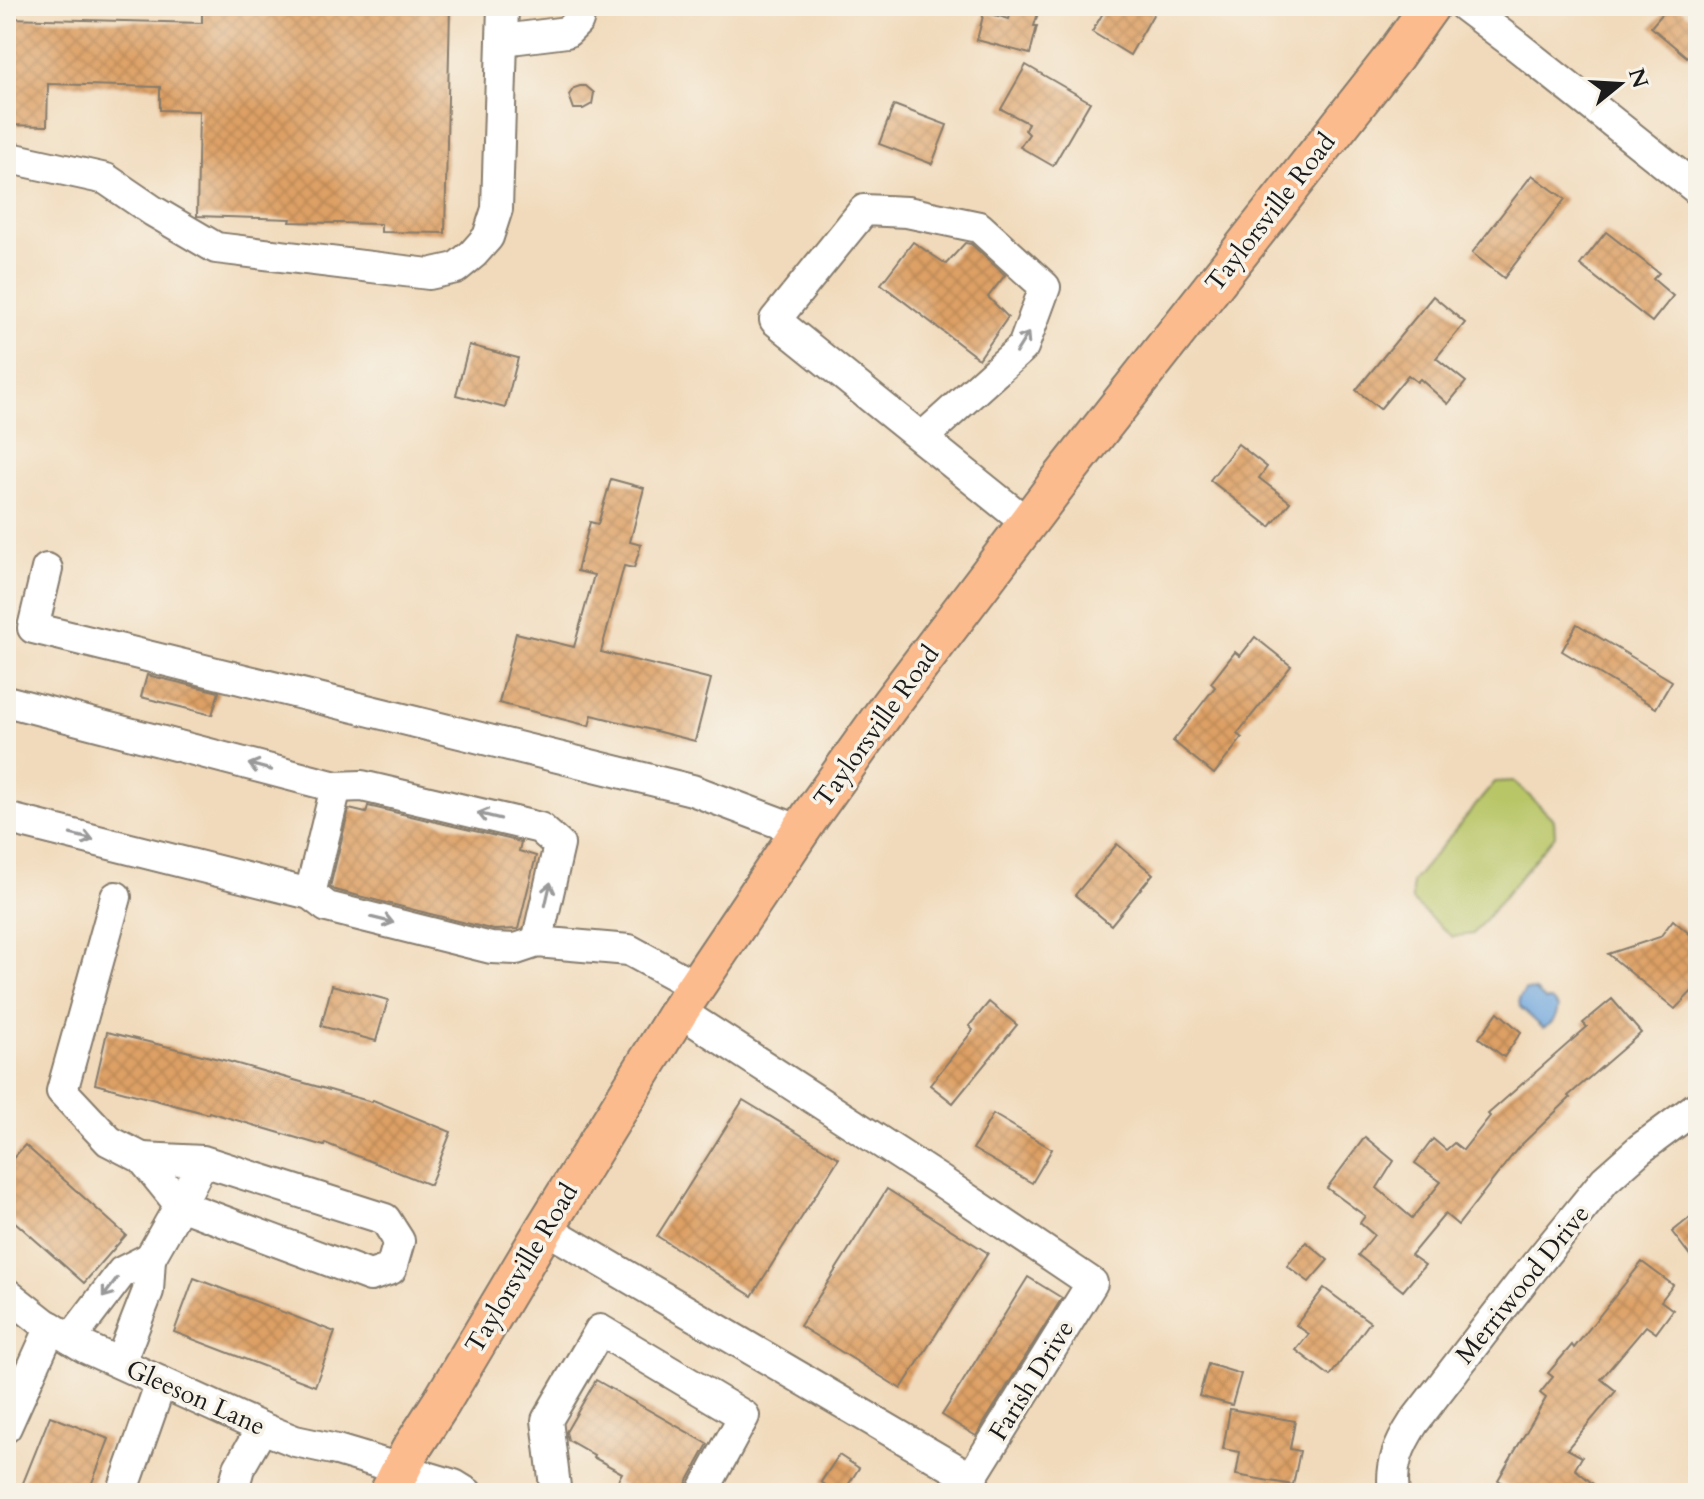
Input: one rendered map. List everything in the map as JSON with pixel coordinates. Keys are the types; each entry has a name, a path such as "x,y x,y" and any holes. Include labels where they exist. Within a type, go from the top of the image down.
{"main road":[{"name":"Taylorsville Road","path":"394,1481 687,998 801,831 889,706 1027,523 1395,55 1430,6"}],"street":[{"path":"6,157 106,179 216,248 429,274 456,268 488,237 497,209 503,6"},
{"path":"503,40 567,32 578,21 581,6"},
{"path":"1464,6 1698,190"},
{"path":"922,438 1023,347 1045,287 979,227 907,212 864,210 775,320 1027,523"},
{"path":"47,569 33,628 692,790 801,831"},
{"path":"6,701 336,787 362,786 540,828 559,845 537,942"},
{"path":"310,894 336,787"},
{"path":"6,818 310,894 327,907 491,948 516,949 537,942 629,950 687,998"},
{"path":"116,897 62,1091 109,1141 142,1158 180,1205 370,1276 391,1269 399,1241 385,1219 203,1161 142,1158"},
{"name":"Farish Drive","path":"545,1228 971,1478 1092,1283 939,1180 687,998"},
{"name":"Merriwood Drive","path":"1394,1493 1394,1462 1400,1443 1522,1282 1605,1180 1640,1149 1698,1106"},
{"path":"120,1363 148,1291 150,1258 203,1161"},
{"path":"6,1427 61,1333 122,1272 150,1258"},
{"name":"Gleeson Lane","path":"6,1293 61,1333 262,1428 295,1441 337,1450 394,1481 454,1485 467,1493"},
{"path":"552,1493 555,1487 547,1420 600,1330 744,1416 702,1493"},
{"path":"122,1493 161,1382"},
{"path":"232,1493 239,1468 262,1428"}],"green space":[{"path":"1514,781 1554,820 1555,835 1473,934 1452,937 1412,901 1412,882 1495,782"}],"water":[{"path":"1525,990 1536,991 1558,1007 1549,1025 1543,1028 1520,1007 1519,999"}],"building":[{"path":"202,6 450,6 445,233 381,232 381,224 197,216 199,111 160,110 160,87 48,84 47,126 6,125 6,18 202,23"},
{"path":"1013,6 1038,13 1030,54 977,40 984,12 1009,19"},
{"path":"1107,6 1158,6 1130,55 1092,32"},
{"path":"1669,6 1677,6 1698,23 1698,44 1687,57 1651,27"},
{"path":"1026,65 1090,102 1053,166 1020,147 1029,134 1025,130 1028,123 1001,109"},
{"path":"580,86 586,86 594,93 592,104 583,109 574,109 569,95"},
{"path":"894,105 947,125 932,164 879,144"},
{"path":"1532,175 1565,199 1504,278 1472,253"},
{"path":"1606,232 1659,273 1653,279 1673,296 1652,322 1580,265"},
{"path":"913,242 946,264 965,243 971,244 1005,275 988,297 1008,317 979,359 881,284"},
{"path":"1433,296 1465,323 1436,358 1466,382 1448,404 1420,379 1417,382 1408,375 1380,409 1356,390"},
{"path":"469,345 518,358 505,408 456,395"},
{"path":"1238,444 1267,467 1259,478 1290,502 1270,527 1210,480"},
{"path":"611,479 644,488 630,542 641,545 634,568 624,566 601,652 711,679 695,741 592,715 589,726 499,703 516,633 574,647 594,575 577,571 590,522 598,524"},
{"path":"1577,624 1672,681 1656,708 1562,651"},
{"path":"1255,637 1291,666 1237,734 1242,738 1214,774 1173,741 1215,687 1211,683 1235,652 1240,656"},
{"path":"147,675 219,692 212,715 141,697"},
{"path":"368,806 521,842 519,851 536,856 518,929 494,930 330,887 349,809 366,813"},
{"path":"1117,844 1153,874 1111,925 1075,895"},
{"path":"1673,920 1698,941 1698,985 1675,1009 1608,954 1660,937"},
{"path":"332,985 388,1000 376,1041 321,1026"},
{"path":"1612,999 1641,1033 1568,1096 1570,1098 1518,1148 1458,1225 1445,1214 1411,1255 1425,1265 1403,1291 1358,1255 1374,1235 1360,1223 1365,1216 1327,1188 1365,1137 1394,1161 1377,1188 1412,1218 1441,1182 1415,1163 1433,1139 1446,1150 1454,1143 1463,1150 1490,1116 1488,1114 1587,1027 1583,1023"},
{"path":"989,1002 1017,1025 953,1103 930,1085 973,1030 969,1026"},
{"path":"1498,1012 1521,1032 1504,1057 1479,1038"},
{"path":"107,1032 373,1100 451,1132 430,1185 325,1143 324,1146 209,1112 95,1084"},
{"path":"743,1100 839,1158 752,1296 657,1236"},
{"path":"993,1114 1052,1149 1032,1183 973,1149"},
{"path":"25,1145 126,1235 84,1283 6,1214 6,1166"},
{"path":"887,1189 988,1253 901,1389 800,1326"},
{"path":"1698,1211 1698,1266 1672,1232"},
{"path":"1306,1242 1328,1260 1309,1282 1287,1266"},
{"path":"1642,1262 1673,1285 1661,1301 1673,1310 1656,1333 1646,1326 1601,1379 1616,1391 1567,1449 1582,1457 1575,1469 1604,1493 1520,1493 1498,1480 1546,1398 1540,1393 1553,1377 1548,1373 1572,1345 1574,1348"},
{"path":"1028,1277 1062,1298 976,1436 942,1415"},
{"path":"194,1278 335,1332 315,1386 174,1332"},
{"path":"1324,1288 1370,1322 1330,1376 1296,1350 1309,1334 1296,1325"},
{"path":"1208,1364 1241,1374 1232,1405 1199,1396"},
{"path":"596,1380 708,1444 684,1493 636,1493 617,1482 622,1473 568,1440 566,1432"},
{"path":"1230,1409 1295,1421 1290,1449 1300,1451 1293,1485 1236,1475 1240,1452 1223,1449"},
{"path":"50,1416 109,1439 88,1493 19,1493"},
{"path":"839,1455 859,1468 843,1493 837,1493 821,1482"}]}
